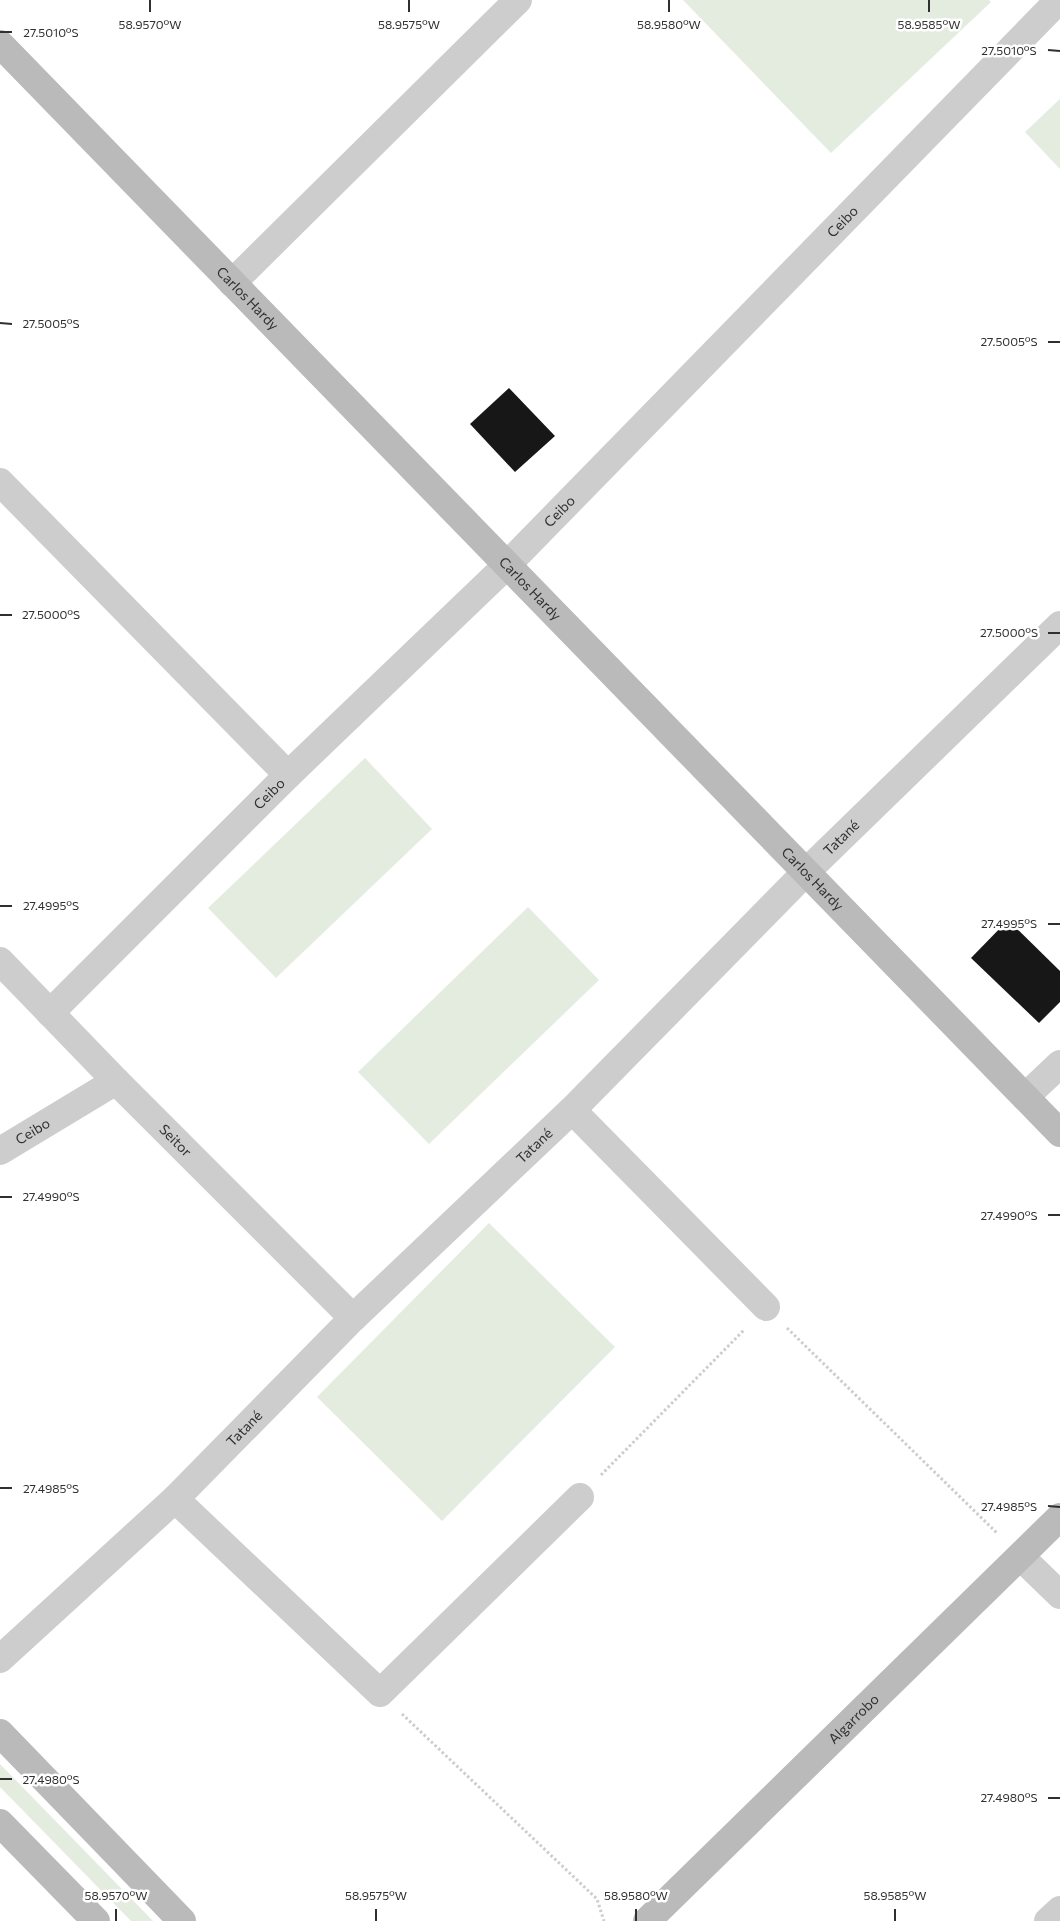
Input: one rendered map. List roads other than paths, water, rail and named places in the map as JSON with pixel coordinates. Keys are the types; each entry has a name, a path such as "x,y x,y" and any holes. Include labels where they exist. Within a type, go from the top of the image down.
{"street":[{"path":"232,283 518,0"},
{"name":"Ceibo","path":"50,1012 288,775 507,564 1059,0"},
{"name":"Carlos Hardy","path":"0,44 1060,1133"},
{"path":"0,482 288,775"},
{"name":"Tatané","path":"0,1659 175,1499 353,1318 572,1110 806,872 1060,624"},
{"name":"Seitor","path":"0,961 116,1081 353,1318"},
{"path":"1025,1097 1060,1064"},
{"name":"Ceibo","path":"0,1151 116,1081"},
{"path":"572,1110 766,1308"},
{"path":"175,1499 380,1693 580,1497"},
{"name":"Algarrobo","path":"647,1921 1060,1517"},
{"path":"1021,1556 1060,1595"},
{"path":"0,1733 182,1921"},
{"path":"0,1823 96,1921"},
{"path":"1048,1921 1060,1910"}]}
